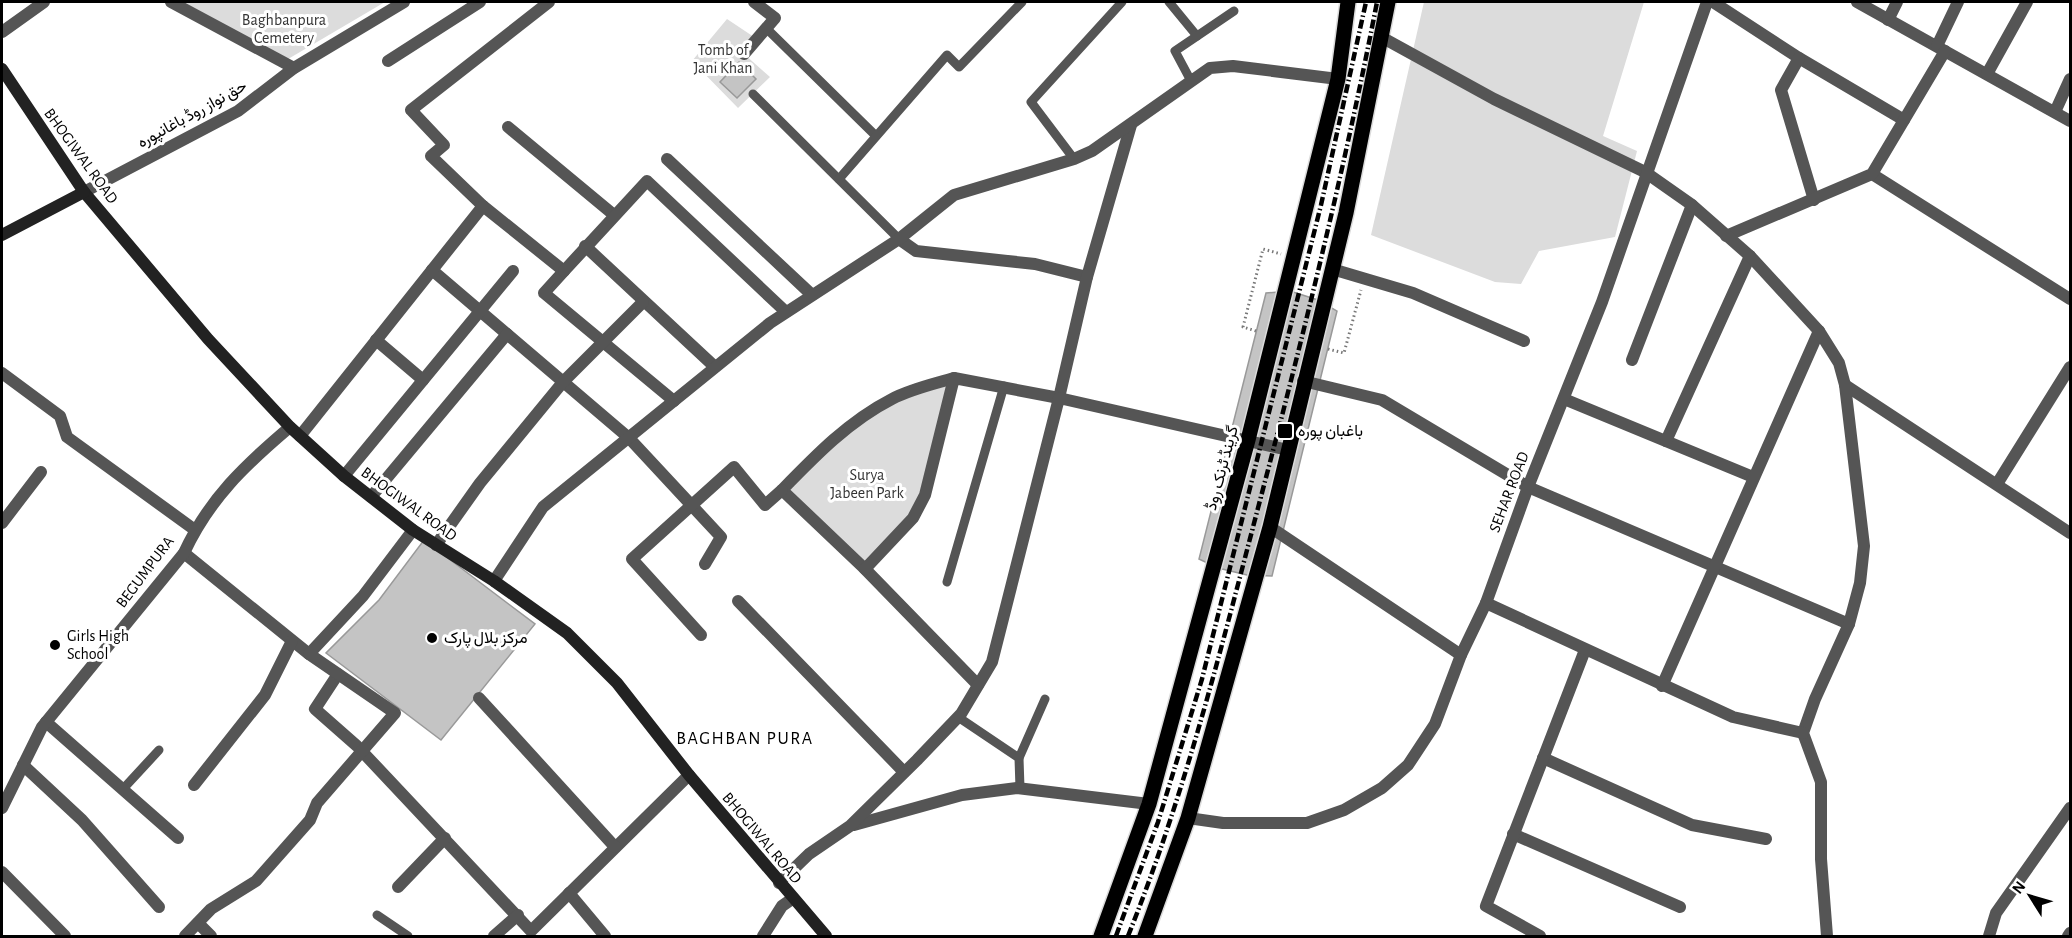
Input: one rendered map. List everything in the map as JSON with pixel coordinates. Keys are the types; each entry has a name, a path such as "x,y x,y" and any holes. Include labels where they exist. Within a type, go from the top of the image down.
{"main road":[{"name":"گرینڈ ٹرنک روڈ","path":"1101,936 1149,804 1248,440 1338,79 1348,2"},
{"path":"1145,936 1188,818 1270,527 1303,381 1332,269 1383,38 1388,2"},
{"name":"BHOGIWAL ROAD","path":"2,69 84,192 208,339 290,427 344,476 413,530 494,581 567,633 609,675 822,935"},
{"path":"2,235 84,192"}],"street":[{"path":"2,32 44,2"},
{"path":"171,2 294,68"},
{"name":"حق نواز روڈ باغانپورہ","path":"84,192 238,111 294,68 404,2"},
{"path":"388,61 480,2"},
{"path":"549,2 411,110 444,145 431,156 483,206 564,271"},
{"path":"744,54 775,18 754,2"},
{"name":"SEHAR ROAD","path":"1188,818 1223,823 1307,823 1344,810 1382,788 1408,765 1435,724 1461,655 1486,603 1528,487 1602,302 1645,172 1707,2"},
{"path":"1713,2 1799,58 1904,120"},
{"path":"1857,2 2070,120"},
{"path":"1888,20 1897,2"},
{"path":"1726,236 1872,174 1904,120 1941,49 1958,2"},
{"path":"1988,74 2027,2"},
{"path":"1383,38 1494,99 1645,172 1692,205 1750,256 1819,331 1839,363 1845,385 1864,546 1860,583 1849,624 1815,699 1803,734 1821,782 1821,860 1827,936"},
{"path":"1799,58 1781,90 1814,200"},
{"path":"494,581 543,507 786,312 898,239 954,195 1074,159 1131,125 1210,68 1233,66 1338,79"},
{"path":"2055,112 2070,79"},
{"path":"779,883 809,854 850,826 958,717 992,662 1059,398 1087,277 1131,125"},
{"path":"508,127 614,215"},
{"path":"667,159 812,295"},
{"path":"1872,174 2070,299"},
{"path":"674,401 544,293 647,181 786,312"},
{"path":"1632,360 1692,205"},
{"path":"300,436 483,206"},
{"path":"898,239 916,251 1035,264 1087,277"},
{"path":"585,246 715,367"},
{"path":"1666,441 1750,256"},
{"path":"1332,269 1413,293 1524,341"},
{"path":"432,270 629,438 692,505 721,537 705,564"},
{"path":"344,476 513,271"},
{"path":"436,544 480,483 563,382 643,302"},
{"path":"1662,686 1713,564 1819,331"},
{"path":"371,498 507,334"},
{"path":"376,340 423,380"},
{"path":"1997,484 2070,367"},
{"path":"2,373 60,416 67,437 195,530"},
{"path":"701,635 632,559 734,468 765,506 837,434 894,398 954,378 1004,386 1288,450"},
{"path":"865,569 913,518 925,495 954,378"},
{"path":"1303,381 1382,400 1528,487 1849,624"},
{"path":"1845,385 2070,533"},
{"path":"1564,399 1753,477"},
{"name":"BEGUMPURA","path":"2,808 46,722 184,553 195,530 241,470 290,427"},
{"path":"2,523 41,472"},
{"path":"782,490 865,569 978,685"},
{"path":"1270,527 1461,655"},
{"path":"309,654 363,596 413,530"},
{"path":"184,553 309,654 395,713 363,753 317,803 310,820 256,881 211,909 185,936"},
{"path":"738,600 904,772"},
{"path":"1486,603 1733,717 1803,734"},
{"path":"194,785 265,695 292,641"},
{"path":"1540,936 1486,906 1585,650"},
{"path":"338,674 315,709 363,753 518,915 528,934 689,775"},
{"path":"479,698 615,847"},
{"path":"46,722 178,838"},
{"path":"1543,758 1692,825 1766,839"},
{"path":"23,765 82,820 159,907"},
{"path":"850,826 962,795 1020,788 1149,804"},
{"path":"1989,936 1996,913 2070,808"},
{"path":"1513,834 1680,908"},
{"path":"398,887 445,838"},
{"path":"2,872 65,936"},
{"path":"569,893 605,936"},
{"path":"763,936 782,906 792,899"},
{"path":"494,936 518,915"},
{"path":"198,923 211,936"}],"lane":[{"path":"839,179 947,55 959,67 1023,2"},
{"path":"1074,159 1031,102 1122,2"},
{"path":"1170,2 1197,36"},
{"path":"1191,81 1175,51 1234,11"},
{"path":"766,28 876,136"},
{"path":"753,94 898,239"},
{"path":"946,582 1004,386"},
{"path":"1020,788 1019,758 1045,699"},
{"path":"958,717 1019,758"},
{"path":"123,789 159,750"},
{"path":"377,915 408,936"}],"path":[{"path":"1256,331 1243,327 1263,249 1294,258"},
{"path":"1328,349 1344,353 1362,289"}],"green space":[{"name":"Baghbanpura Cemetery","path":"178,2 385,2 283,62"},
{"path":"1424,2 1644,2 1603,136 1637,151 1615,237 1539,251 1521,284 1495,282 1371,235"},
{"name":"Tomb of Jani Khan","path":"727,19 757,39 744,54 770,77 738,108 692,61"},
{"name":"Surya Jabeen Park","path":"954,378 925,495 865,569 782,490 870,412"}],"building":[{"name":"Tomb of Jani Khan","path":"739,62 756,79 737,98 720,82"},
{"path":"1290,291 1318,300 1337,311 1272,576 1247,575 1218,568 1199,559 1266,293"},
{"name":"مرکز بلال پارک","path":"424,540 535,624 441,740 326,653 379,600"}],"railway":[{"path":"1116,936 1158,822 1202,679 1321,205 1366,2"},
{"path":"1128,936 1184,778 1230,616 1322,256 1377,2"}],"place":[{"name":"باغبان پورہ","path":"1285,431"},
{"name":"مرکز بلال پارک","path":"432,638"},
{"name":"Girls High School","path":"55,645"}],"district":[{"name":"BAGHBAN PURA","path":"745,739"}]}
